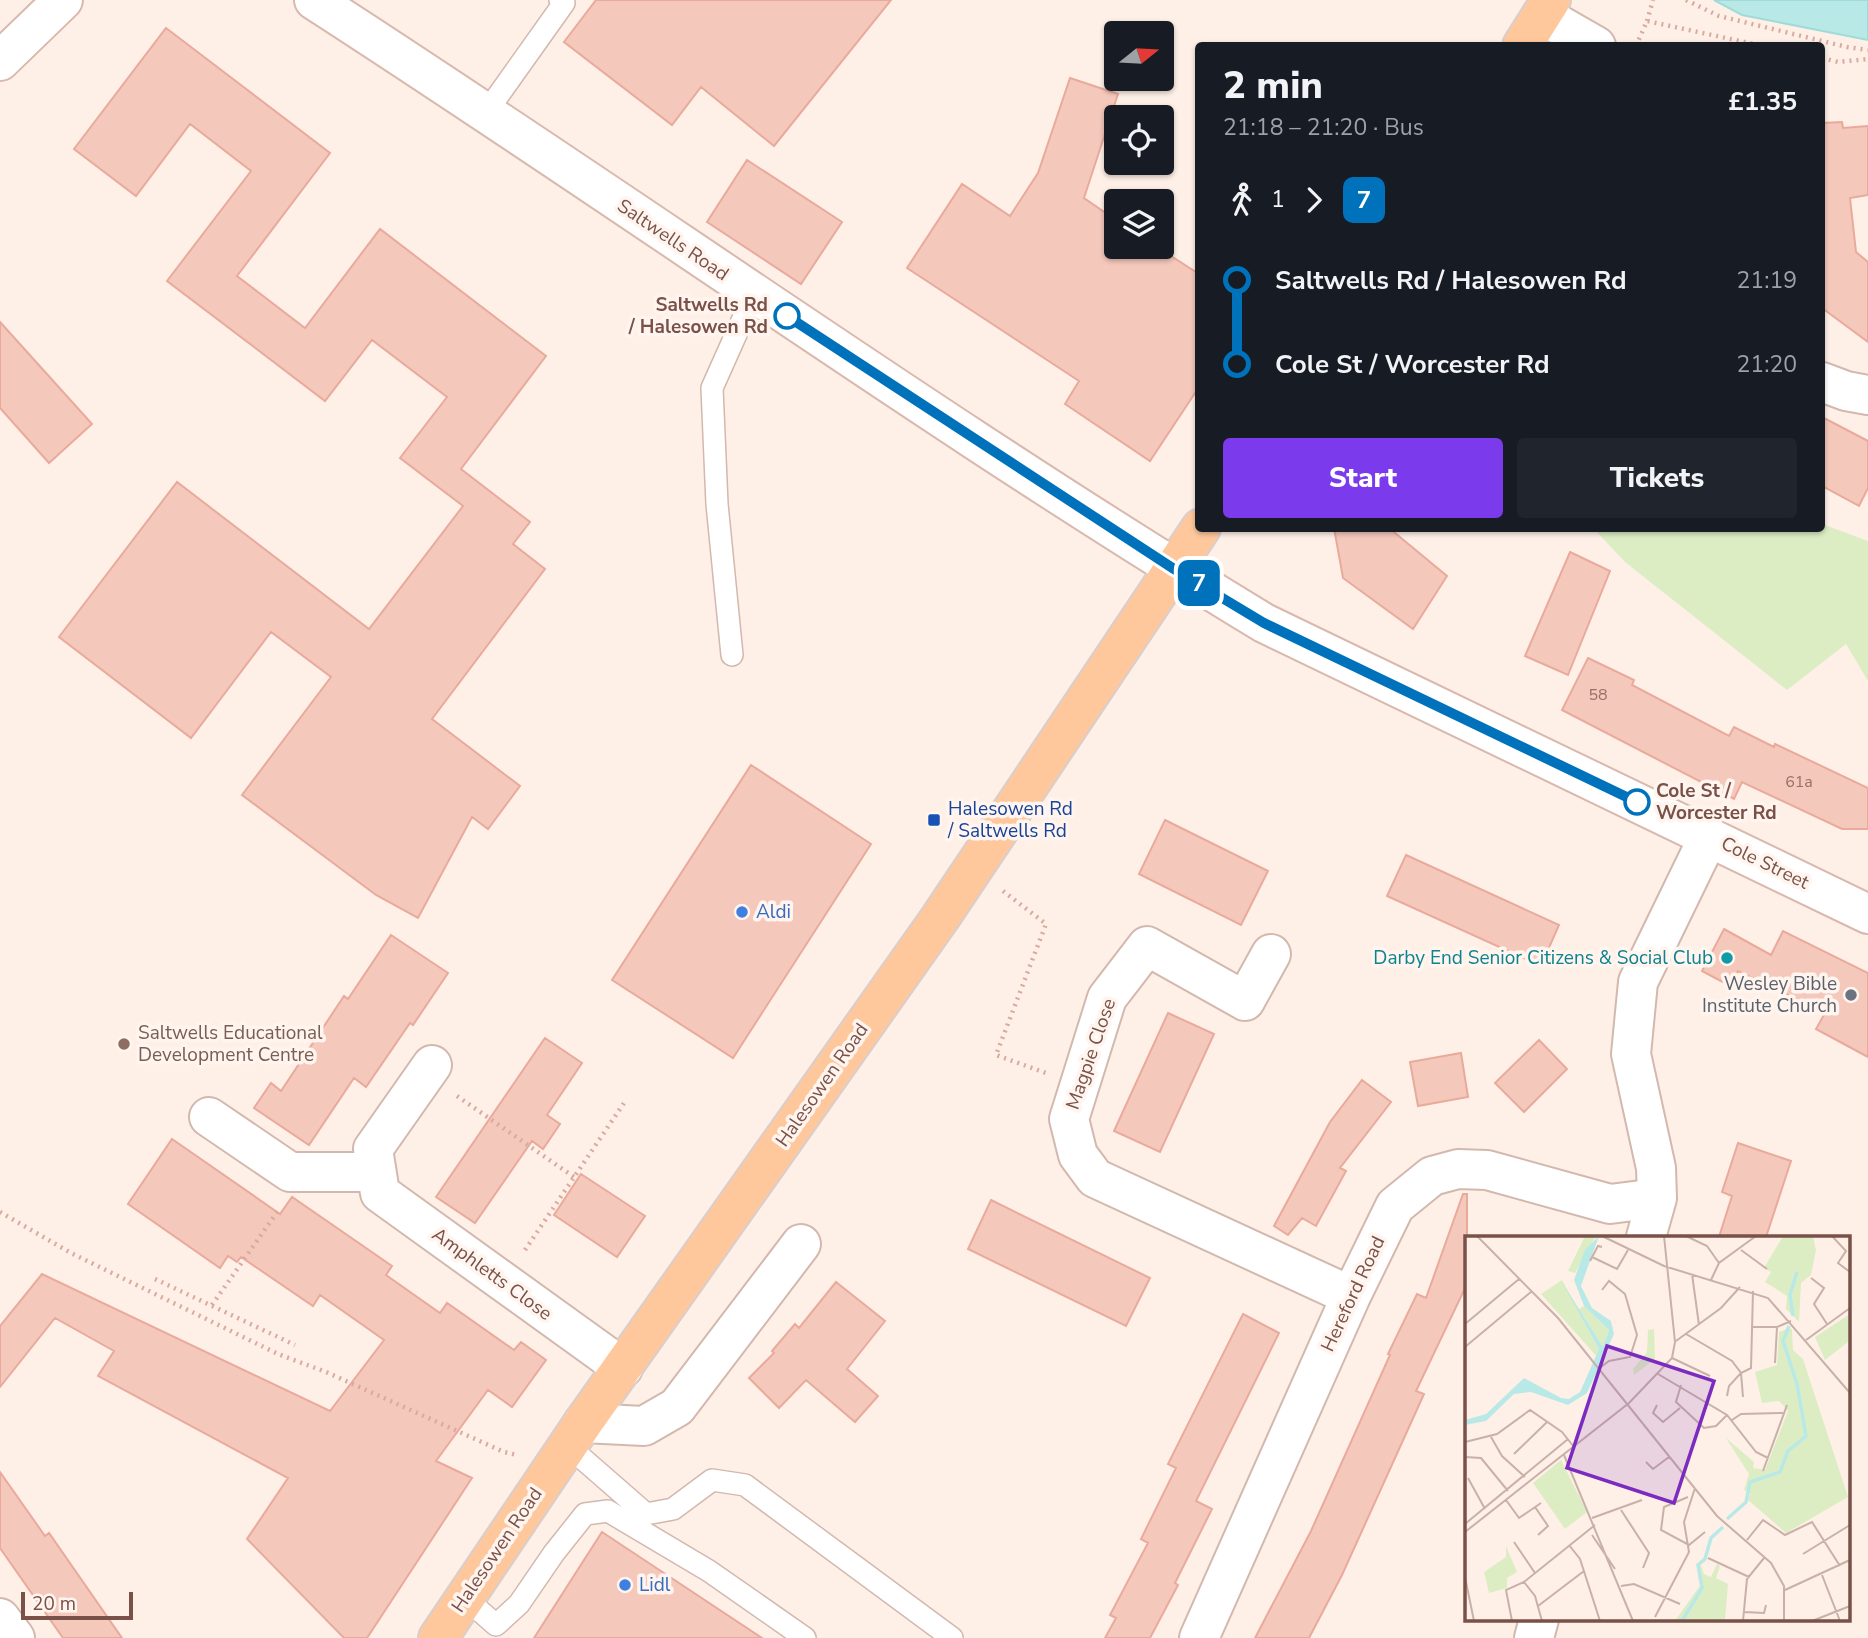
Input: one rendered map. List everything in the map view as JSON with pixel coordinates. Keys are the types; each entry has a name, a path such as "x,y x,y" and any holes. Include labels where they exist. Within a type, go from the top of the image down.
{"main road":[{"name":"Halesowen Road","path":"439,1637 569,1444 973,867 1198,532"}],"street":[{"path":"0,61 63,0"},
{"name":"Saltwells Road","path":"320,2 754,294 1174,569"},
{"path":"1538,20 1587,42"},
{"path":"1825,383 1868,395"},
{"name":"Cole Street","path":"1174,569 1264,623 1868,914"},
{"path":"1646,1236 1657,1198 1656,1168 1631,1054 1638,982 1709,836"},
{"name":"Magpie Close","path":"1271,954 1245,1001 1147,946 1107,998 1069,1119 1078,1155 1095,1178 1350,1296"},
{"path":"209,1117 290,1172 376,1172 373,1149 429,1070"},
{"name":"Hereford Road","path":"1199,1638 1350,1296 1395,1206 1432,1176 1458,1169 1488,1170 1610,1204 1657,1198"},
{"name":"Amphletts Close","path":"376,1172 380,1193 623,1368"},
{"path":"569,1444 644,1426 677,1407 801,1244"},
{"path":"0,1618 15,1638"},
{"path":"1534,1638 1539,1620"}],"lane":[{"path":"485,114 564,3 560,0"},
{"path":"732,655 717,504 712,388 754,294"},
{"path":"569,1444 646,1514 673,1509 712,1480 745,1485 952,1638"},
{"path":"465,1598 496,1625 519,1604 585,1514 608,1511 709,1571 805,1638"}],"path":[{"path":"1638,42 1653,0"},
{"path":"1686,0 1719,16 1868,50"},
{"path":"1647,21 1744,42"},
{"path":"1825,59 1838,62 1868,59"},
{"path":"973,867 1046,924 996,1055 1080,1086"},
{"path":"429,1070 574,1177"},
{"path":"503,1282 626,1100"},
{"path":"212,1305 305,1172"},
{"path":"0,1212 71,1253 278,1354 326,1372 504,1452 569,1444"},
{"path":"155,1279 295,1345"}],"green space":[{"path":"1825,525 1868,541 1868,681 1846,644 1787,690 1625,562 1597,532 1825,532"}],"water":[{"path":"1714,0 1868,0 1868,40 1742,15"}],"building":[{"path":"596,0 891,0 774,146 701,87 672,125 564,42"},
{"path":"166,28 330,153 237,276 305,328 380,229 546,356 461,469 530,522 513,544 545,569 432,719 520,786 488,829 472,817 418,918 376,895 242,795 331,677 271,632 191,738 59,637 177,482 369,629 463,506 400,458 447,397 372,340 325,401 167,281 251,171 190,124 136,196 74,149"},
{"path":"1070,78 1118,94 1114,105 1104,105 1104,137 1084,198 1104,212 1104,259 1174,258 1195,271 1195,393 1150,461 1065,404 1079,381 907,268 962,184 1010,216 1038,173"},
{"path":"1842,122 1843,128 1868,126 1868,195 1850,198 1856,252 1868,262 1868,342 1825,310 1825,123"},
{"path":"747,160 842,222 801,284 707,222"},
{"path":"0,322 92,424 49,463 0,408"},
{"path":"1825,419 1868,441 1868,488 1859,506 1825,488"},
{"path":"1335,532 1394,532 1447,576 1413,629 1343,578"},
{"path":"1570,552 1610,571 1568,675 1525,656"},
{"path":"1588,658 1634,680 1632,685 1729,736 1734,727 1868,788 1868,829 1842,829 1742,782 1734,799 1562,710"},
{"name":"Aldi","path":"751,765 871,844 733,1058 612,980"},
{"path":"1165,820 1268,871 1241,925 1139,874"},
{"path":"1406,855 1559,925 1541,966 1387,896"},
{"path":"1724,929 1771,955 1783,931 1868,973 1868,1057 1816,1029 1825,1013 1738,971 1730,986 1702,971"},
{"path":"391,935 448,973 366,1087 354,1078 309,1145 254,1108 271,1083 281,1091 344,996 348,999"},
{"path":"1168,1013 1214,1034 1160,1152 1114,1131"},
{"path":"545,1038 582,1063 547,1115 560,1124 543,1149 532,1141 475,1223 436,1197"},
{"path":"1539,1040 1567,1069 1524,1112 1495,1083"},
{"path":"1461,1053 1468,1097 1418,1106 1410,1062"},
{"path":"1362,1080 1391,1102 1340,1168 1346,1171 1316,1226 1302,1218 1288,1235 1274,1226 1330,1122"},
{"path":"172,1139 280,1214 292,1197 392,1266 386,1275 440,1313 447,1303 514,1350 521,1342 546,1360 512,1407 488,1390 436,1461 472,1478 367,1638 344,1638 247,1539 288,1478 98,1376 114,1351 55,1318 0,1387 0,1326 42,1274 330,1411 384,1340 320,1295 313,1306 241,1257 237,1262 228,1256 220,1268 128,1204"},
{"path":"1738,1143 1791,1161 1766,1236 1719,1236 1732,1196 1722,1192"},
{"path":"581,1174 645,1216 617,1257 554,1215"},
{"path":"1463,1194 1467,1194 1465,1288 1416,1391 1424,1394 1342,1575 1309,1638 1255,1638 1311,1531 1417,1294 1426,1298"},
{"path":"991,1200 1150,1278 1126,1326 968,1249"},
{"path":"836,1282 885,1321 847,1369 878,1396 855,1422 806,1380 779,1408 749,1378 774,1353 772,1351 795,1324 799,1328"},
{"path":"1243,1314 1279,1333 1196,1501 1212,1509 1175,1583 1178,1585 1150,1638 1105,1638 1116,1618 1110,1615 1148,1543 1141,1539 1176,1468 1168,1464"},
{"path":"0,1472 45,1536 49,1533 122,1638 63,1638 0,1548"},
{"name":"Lidl","path":"602,1532 762,1638 534,1638"}],"bus line":[{"name":"7","path":"787,316 1174,569 1264,623 1637,802"}],"place":[{"name":"Saltwells Rd / Halesowen Rd","path":"787,316"},
{"name":"Cole St / Worcester Rd","path":"1637,802"},
{"name":"Halesowen Rd / Saltwells Rd","path":"934,820"},
{"name":"Aldi","path":"742,912"},
{"name":"Darby End Senior Citizens & Social Club","path":"1727,958"},
{"name":"Wesley Bible Institute Church","path":"1851,995"},
{"name":"Saltwells Educational Development Centre","path":"124,1044"},
{"name":"Lidl","path":"625,1585"}]}
